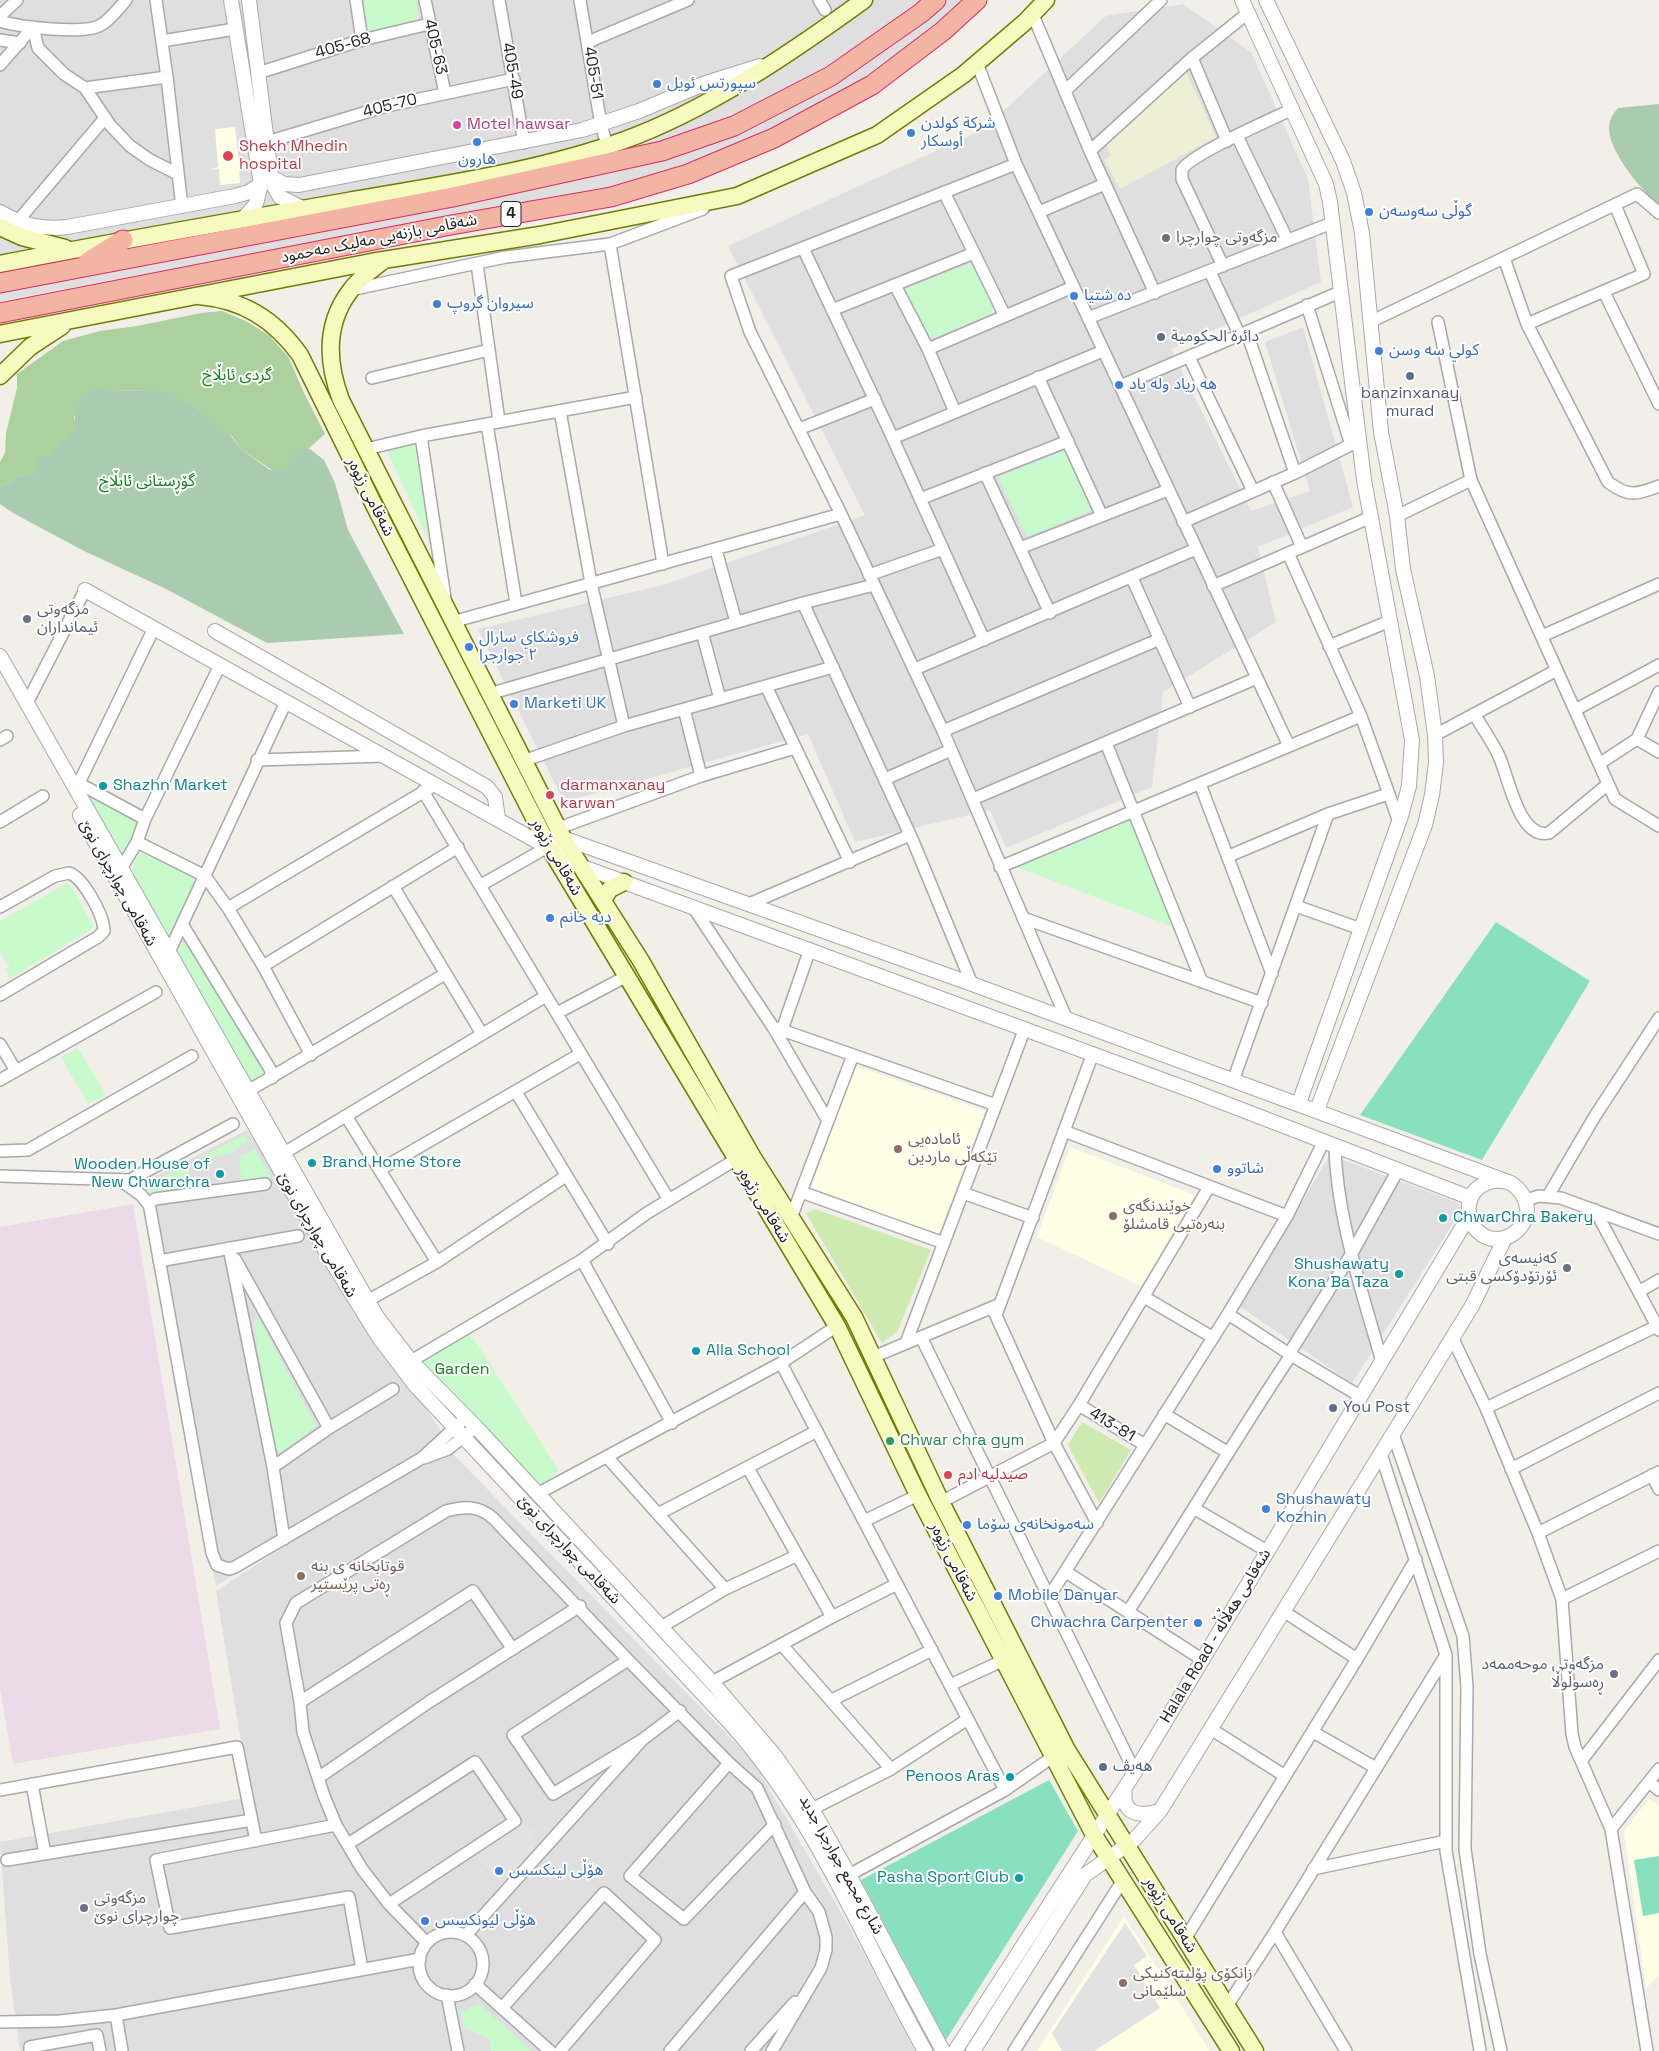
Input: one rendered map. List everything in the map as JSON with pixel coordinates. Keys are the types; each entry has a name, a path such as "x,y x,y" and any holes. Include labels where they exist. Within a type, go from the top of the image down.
{"highway":[{"name":"شەقامی بازنەیی مەلیک مەحمود","path":"0,283 75,259 454,197 662,152 734,126 831,76 921,13 936,0"},
{"name":"شەقامی بازنەیی مەلیک مەحمود","path":"0,313 451,225 610,197 688,174 774,138 872,86 943,31 977,0"},
{"path":"523,171 552,176"},
{"path":"75,259 123,240"}],"main road":[{"path":"123,240 523,171 623,140 710,101 864,0"},
{"path":"0,334 384,260 550,233 736,196 877,135 977,62 1033,14 1046,0"},
{"path":"0,227 75,259"},
{"path":"0,264 75,259"},
{"path":"350,290 384,260"},
{"name":"شەقامی زێوەر","path":"350,290 336,316 332,331 330,354 333,379 449,617 522,761 561,833 641,960 752,1156 854,1317 941,1502 1067,1750 1255,2051"},
{"name":"شەقامی زێوەر","path":"198,296 219,298 257,312 288,339 300,355 375,507 549,847 735,1160 837,1326 918,1496 1094,1835 1178,1971 1231,2051"},
{"path":"0,376 30,347 73,321"},
{"path":"375,507 397,511"},
{"path":"603,900 610,889 624,882"}],"street":[{"path":"0,16 17,0"},
{"path":"0,21 33,28 88,29 101,25 126,0"},
{"path":"156,0 182,207"},
{"path":"231,0 234,29 266,181 280,197 304,209"},
{"path":"242,220 256,204 266,181 267,142 249,0"},
{"path":"356,0 362,40"},
{"name":"405-63","path":"425,0 446,93"},
{"name":"405-49","path":"499,0 524,143"},
{"name":"405-51","path":"580,0 601,125 607,145"},
{"path":"588,42 688,0"},
{"path":"1065,91 1161,0"},
{"path":"1266,0 1343,161 1354,193 1362,233 1381,432 1397,516 1403,569 1427,676 1435,735 1436,764 1432,795 1425,825 1317,1110"},
{"path":"1090,151 1192,58 1245,6 1326,184 1340,292 1354,443"},
{"path":"1033,14 1090,151 1155,293"},
{"name":"405-68","path":"258,73 362,40 429,24"},
{"path":"0,65 33,28"},
{"path":"33,28 38,48 64,74 85,88 105,118 130,146 150,160 178,174"},
{"path":"162,41 234,29"},
{"path":"0,40 20,43"},
{"path":"1192,58 1232,138 1287,239"},
{"path":"0,212 17,222 47,228 67,228 242,195 266,181 299,185 524,143 601,125 712,80 772,62"},
{"path":"977,62 1016,164 1288,746"},
{"path":"85,88 167,77"},
{"name":"405-70","path":"267,142 386,106 514,78"},
{"path":"1223,266 1181,174 1184,166 1232,138 1293,109"},
{"path":"17,222 105,118"},
{"path":"1016,164 731,276 750,332 841,514 915,670 1067,1020"},
{"path":"1039,212 1105,184"},
{"path":"944,192 1005,316"},
{"path":"1370,322 1637,194 1659,213"},
{"path":"350,290 477,264 552,251 610,244 736,196"},
{"path":"1528,324 1644,274 1615,205"},
{"path":"1088,318 1332,223"},
{"path":"550,233 552,251"},
{"path":"610,244 663,564"},
{"path":"803,248 875,399 984,640"},
{"path":"832,310 974,253"},
{"path":"1504,258 1528,324 1608,482 1619,490 1632,494 1659,486"},
{"path":"477,264 499,421"},
{"path":"1210,272 1243,334 1295,473"},
{"path":"895,285 928,349 955,412"},
{"path":"928,349 1074,287"},
{"path":"1120,386 1340,292"},
{"path":"1604,292 1659,404"},
{"path":"1299,1103 1399,822 1409,786 1412,740 1371,518 1354,443 1308,305"},
{"path":"1438,322 1471,480 1615,799 1659,826"},
{"path":"372,378 489,350"},
{"path":"893,438 1103,351"},
{"path":"1189,357 1253,491"},
{"path":"1038,378 1102,514"},
{"path":"366,449 421,436 636,397"},
{"path":"799,430 875,399"},
{"path":"560,410 590,583 624,726"},
{"path":"487,424 516,603"},
{"path":"421,436 449,617 516,603 716,550 841,514"},
{"path":"920,499 1068,441"},
{"path":"1183,522 1295,473 1354,443"},
{"path":"985,473 1050,613"},
{"path":"1397,516 1471,480"},
{"path":"1273,482 1302,547"},
{"path":"1020,548 1102,514 1168,490"},
{"path":"1213,586 1371,518"},
{"path":"915,670 1196,549"},
{"path":"716,550 736,622"},
{"path":"489,694 804,603 872,580 943,550"},
{"path":"1288,554 1361,716 1399,822"},
{"path":"1381,576 1403,569"},
{"path":"1132,578 1190,707"},
{"path":"1542,636 1659,584"},
{"path":"22,703 85,590 384,756 430,788 498,819 583,867 1193,1090 1471,1198"},
{"path":"804,603 910,834 972,984"},
{"path":"1329,646 1390,621"},
{"path":"145,819 78,786 154,628"},
{"path":"215,631 486,788 495,797 498,819"},
{"path":"702,632 720,699"},
{"path":"943,732 1160,639"},
{"path":"0,656 22,703"},
{"path":"121,869 137,842 145,819 220,665"},
{"path":"1575,710 1659,665"},
{"path":"522,761 624,726 833,667"},
{"path":"1435,735 1557,670"},
{"path":"0,673 22,703"},
{"path":"972,798 1257,678"},
{"path":"766,686 850,862"},
{"path":"1599,764 1637,739 1659,692"},
{"path":"170,950 257,760 286,702"},
{"name":"شەقامی چوارچرای نوێ","path":"22,703 78,786 121,869 170,950 367,1301 411,1360 476,1427 717,1687"},
{"name":"شەقامی چوارچرای نوێ","path":"22,703 337,1271 380,1340 415,1385 708,1701"},
{"path":"684,709 701,776"},
{"path":"1474,714 1498,754 1517,808 1524,820 1535,831 1543,834 1549,833 1608,784"},
{"path":"1000,868 1361,716"},
{"path":"1637,739 1659,752"},
{"path":"1106,743 1202,982"},
{"path":"481,885 549,847 561,833 701,776 795,748"},
{"path":"885,779 951,750"},
{"path":"257,760 384,756"},
{"path":"1200,784 1229,856 1272,974"},
{"path":"430,788 458,847 669,1200"},
{"path":"228,908 430,788"},
{"path":"1229,856 1328,814 1388,794"},
{"path":"0,822 43,796"},
{"path":"1233,1081 1328,814"},
{"path":"561,833 1200,1070 1299,1103 1511,1183 1522,1193 1526,1200 1527,1208 1523,1224 1512,1235 1504,1238 1490,1238 1482,1234 1472,1223 1469,1216 1471,1198 1476,1190 1487,1182 1503,1180 1511,1183"},
{"path":"749,904 850,862 910,834"},
{"path":"137,842 205,876 228,908 263,966 311,1054"},
{"path":"263,966 458,847"},
{"path":"643,889 650,867"},
{"path":"0,907 55,876 69,873 79,879 101,915 104,925 104,931 98,937 2,990"},
{"path":"393,886 482,1034"},
{"path":"1296,906 1361,929"},
{"path":"693,907 778,1028 828,1121"},
{"path":"1023,918 1262,1003"},
{"path":"182,924 270,1069 272,1078"},
{"path":"778,1028 810,949"},
{"path":"248,1090 272,1078 445,974"},
{"path":"557,1013 626,976"},
{"path":"0,1080 156,992"},
{"path":"284,1153 546,996"},
{"path":"1548,1196 1595,1116 1659,1018"},
{"path":"778,1028 996,1106"},
{"path":"906,1343 1025,1028"},
{"path":"0,1044 16,1071"},
{"path":"381,1169 580,1054"},
{"path":"1093,1054 1033,1218 996,1309 1054,1444 1097,1523"},
{"path":"792,1218 853,1055"},
{"path":"0,1151 28,1150 192,1056"},
{"path":"1193,1090 1200,1070"},
{"path":"516,1092 608,1244"},
{"path":"346,1116 381,1169 437,1262"},
{"path":"0,1176 130,1180 233,1124"},
{"path":"1064,1131 1287,1216"},
{"path":"1049,1597 1228,1314 1330,1143"},
{"path":"1330,1143 1352,1253 1382,1362"},
{"path":"411,1360 608,1244 647,1213 735,1160"},
{"path":"1129,1610 1194,1509 1227,1452 1352,1253 1398,1170"},
{"path":"367,1301 437,1262 566,1176"},
{"path":"120,1180 141,1195 149,1205 213,1560 222,1568 235,1568 422,1458 460,1432 476,1427"},
{"path":"149,1205 155,1198 265,1184"},
{"path":"941,1502 1054,1444 1210,1186"},
{"path":"802,1192 944,1243"},
{"path":"963,1193 1033,1218"},
{"path":"1526,1200 1548,1196 1570,1201 1659,1234"},
{"path":"1486,1408 1658,1328 1640,1291 1595,1210"},
{"name":"Halala Road - شەقامی هەڵاڵە","path":"954,2051 1135,1772 1469,1216"},
{"path":"159,1261 298,1236"},
{"path":"973,2051 1084,1875 1142,1833 1160,1811 1482,1289 1504,1238"},
{"path":"229,1248 273,1467 284,1538"},
{"path":"229,1248 329,1428"},
{"path":"582,1260 672,1423"},
{"path":"1640,1291 1659,1280"},
{"path":"1144,1297 1212,1337"},
{"path":"873,1357 996,1309"},
{"path":"1228,1314 1360,1396"},
{"path":"537,1494 781,1363 837,1326"},
{"path":"921,1337 1135,1772"},
{"path":"1452,1337 1486,1408 1538,1533 1562,1600 1572,1734 1611,1829 1647,2051"},
{"path":"781,1363 1006,1790"},
{"path":"273,1467 329,1428 393,1389"},
{"path":"1511,1469 1659,1394"},
{"name":"413-81","path":"1079,1405 1145,1445"},
{"path":"1164,1414 1227,1452"},
{"path":"460,1432 465,1417"},
{"path":"658,1514 817,1431"},
{"path":"1393,1434 1463,1636 1467,1687 1465,1849 1480,1954 1500,2051"},
{"path":"1381,1454 1446,1655 1446,1840 1477,2048"},
{"path":"607,1457 725,1589"},
{"path":"748,1468 832,1617"},
{"path":"1538,1533 1656,1474 1659,1489"},
{"path":"864,1521 918,1496"},
{"path":"427,1943 388,1904 362,1869 336,1825 303,1732 300,1702 286,1623 296,1603 446,1511 466,1506 476,1507 488,1513 580,1606 628,1660 729,1763 758,1788 806,1892 819,1912 826,1937 824,1959 772,2051"},
{"path":"1194,1509 1267,1551"},
{"path":"1562,1600 1659,1551"},
{"path":"661,1627 725,1589 796,1556"},
{"path":"1185,1939 1358,1659 1416,1559"},
{"path":"1066,1572 1129,1610 1203,1660"},
{"path":"717,1687 782,1644 897,1584"},
{"path":"300,1702 473,1591 512,1648"},
{"path":"318,1778 512,1648 580,1606"},
{"path":"1283,1611 1358,1659"},
{"path":"782,1644 891,1769"},
{"path":"832,1700 932,1650"},
{"path":"1227,2006 1276,1932 1446,1655"},
{"path":"628,1660 513,1735 553,1794 642,1740 680,1711"},
{"path":"950,1685 1004,1660"},
{"path":"1582,1760 1659,1660"},
{"name":"شارع مجمع جوارجرا جديد","path":"717,1687 776,1757 812,1809 943,2051"},
{"name":"شارع مجمع جوارجرا جديد","path":"708,1701 774,1776 803,1820 925,2051"},
{"path":"812,1809 891,1769 968,1718"},
{"path":"1211,1729 1285,1776"},
{"path":"1312,1732 1376,1768"},
{"path":"466,1935 642,1740"},
{"path":"0,1790 237,1747 256,1841"},
{"path":"849,1875 1006,1790 1054,1756"},
{"path":"348,1844 475,1762 515,1821 388,1904"},
{"path":"729,1763 630,1876 684,1919 775,1824"},
{"path":"1611,1829 1659,1769"},
{"path":"1649,1782 1659,1790"},
{"path":"32,1784 45,1854"},
{"path":"1125,1788 1124,1798 1127,1807 1135,1814 1144,1815 1160,1811"},
{"path":"7,1860 252,1820"},
{"path":"336,1825 156,1860 170,1928 349,1897 362,1969"},
{"path":"1313,1869 1446,1840"},
{"path":"1014,2051 1123,1880"},
{"path":"670,2051 806,1892"},
{"path":"502,2008 604,1893 655,1940 560,2051"},
{"path":"458,1932 466,1935 473,1940 482,1954 483,1970 476,1984 463,1993 447,1995 429,1986 423,1978 420,1959 427,1943 441,1934 458,1932"},
{"path":"1276,1932 1346,2051"},
{"path":"1464,1956 1480,1954"},
{"path":"0,2022 59,2021 116,2015 420,1959"},
{"path":"476,1984 550,2051"},
{"path":"752,2051 811,1984"},
{"path":"447,1995 458,2051"},
{"path":"116,2015 122,2051"},
{"path":"30,2051 30,2047 98,2035 100,2051"}],"shaded area":[{"path":"0,0 964,0 908,46 855,84 802,114 748,139 679,166 611,186 487,211 0,301"},
{"path":"1183,4 1251,52 1308,179 1321,282 1171,349 1251,511 1310,491 1265,342 1303,327 1353,507 1258,547 1276,622 1163,692 1152,787 1006,848 990,810 855,842 808,734 564,802 478,629 663,585 865,515 728,246 984,129 1106,16"},
{"path":"1186,72 1216,137 1120,189 1104,160 1111,155 1106,145"},
{"name":"Shekh Mhedin hospital","path":"235,127 239,165 248,166 239,167 240,183 220,185 219,169 209,170 218,167 215,129"},
{"name":"ئامادەیی تێکەڵی ماردین","path":"855,1066 985,1111 938,1235 811,1187"},
{"path":"247,1130 448,1442 424,1457 448,1449 753,1761 854,1935 915,2051 20,2051 10,1978 0,1842 250,1797 216,1591 321,1522 216,1586 138,1185"},
{"name":"خوێندنگەی بنەرەتیی قامشلۆ","path":"1070,1147 1195,1195 1141,1286 1037,1237"},
{"path":"1330,1155 1456,1202 1460,1206 1461,1211 1352,1383 1239,1306"},
{"path":"133,1204 220,1729 13,1764 0,1688 0,1227"},
{"path":"1649,1799 1659,1806 1659,1975 1646,1988 1624,1831"},
{"path":"525,1822 542,1848 504,1887 476,1855"},
{"name":"زانکۆی پۆلیتەکنیکی سلێمانی","path":"1124,1916 1210,2051 1037,2051"},
{"path":"1125,1923 1147,1956 1134,1965 1160,2008 1094,2051 1062,2051 1052,2033"}],"green space":[{"path":"359,0 416,0 419,19 366,33"},
{"path":"1659,104 1659,204 1643,190 1626,169 1613,146 1609,126 1612,116 1618,108"},
{"path":"972,263 995,312 931,339 905,289"},
{"name":"گردی ئابڵاخ","path":"222,311 246,321 270,336 289,358 325,434 308,449 299,449 284,470 272,470 242,450 232,436 148,390 113,391 74,416 75,429 49,455 35,474 23,474 0,487 0,462 5,453 6,433 17,388 17,374 63,341 100,331"},
{"name":"گۆڕستانی ئابڵاخ","path":"98,388 113,391 149,390 168,393 199,410 231,436 242,450 270,470 284,470 291,455 300,448 310,449 324,460 335,483 348,530 404,634 267,643 166,589 84,551 13,513 0,504 0,487 23,474 35,474 37,457 49,455 74,429 78,404 91,391"},
{"path":"414,443 433,550 386,449"},
{"path":"1064,451 1092,510 1027,537 998,477"},
{"path":"91,798 138,821 139,825 123,856 89,803"},
{"path":"1130,820 1176,928 1017,867"},
{"path":"139,852 195,877 195,882 168,938 131,872"},
{"path":"67,883 71,886 93,925 92,929 11,978 5,970 9,966 0,952 0,921"},
{"path":"1496,922 1590,981 1482,1160 1360,1115"},
{"path":"185,936 266,1073 250,1082 177,955"},
{"path":"78,1048 106,1095 88,1104 61,1057"},
{"path":"242,1136 247,1137 249,1142 239,1146 235,1152 203,1160 203,1156"},
{"path":"255,1149 271,1176 241,1180 239,1157"},
{"path":"188,1164 191,1189 150,1195 143,1187"},
{"path":"815,1209 931,1250 897,1332 882,1343 806,1213"},
{"path":"259,1319 316,1426 282,1452 276,1451 254,1326 255,1320"},
{"name":"Garden","path":"470,1333 558,1469 555,1475 534,1489 419,1363"},
{"path":"1082,1422 1131,1450 1099,1503 1068,1445"},
{"path":"1049,1780 1078,1831 946,2040 861,1880"},
{"path":"1659,1856 1659,1913 1643,1916 1634,1860"},
{"path":"479,2004 532,2051 491,2051 489,2038 464,2028 460,2012"}],"place":[{"name":"سپورتس ئويل","path":"657,84"},
{"name":"Motel hawsar","path":"457,125"},
{"name":"شرکة کولدن أوسکار","path":"911,133"},
{"name":"هارون","path":"477,142"},
{"name":"Shekh Mhedin hospital","path":"228,156"},
{"name":"گوڵی سەوسەن","path":"1369,212"},
{"name":"مزگەوتی چوارچرا","path":"1166,238"},
{"name":"ده شتيا","path":"1074,296"},
{"name":"سیروان گروپ","path":"437,304"},
{"name":"دائرة الحكومية","path":"1161,337"},
{"name":"كولي سه وسن","path":"1379,351"},
{"name":"banzinxanay murad","path":"1410,376"},
{"name":"هه رياد وله ياد","path":"1119,385"},
{"name":"مزگەوتی ئیمانداران","path":"27,619"},
{"name":"فروشكاي سارال ٢ جوارجرا","path":"469,647"},
{"name":"Marketi UK","path":"514,704"},
{"name":"Shazhn Market","path":"103,786"},
{"name":"darmanxanay karwan","path":"550,795"},
{"name":"دیە خانم","path":"550,918"},
{"name":"ئامادەیی تێکەڵی ماردین","path":"898,1149"},
{"name":"Brand Home Store","path":"312,1163"},
{"name":"شاتوو","path":"1217,1169"},
{"name":"Wooden House of New Chwarchra","path":"220,1174"},
{"name":"خوێندنگەی بنەرەتیی قامشلۆ","path":"1113,1216"},
{"name":"ChwarChra Bakery","path":"1443,1218"},
{"name":"کەنیسەی ئۆرتۆدۆکسی قبتی","path":"1567,1268"},
{"name":"Shushawaty Kona Ba Taza","path":"1399,1274"},
{"name":"Alla School","path":"696,1351"},
{"name":"You Post","path":"1333,1408"},
{"name":"Chwar chra gym","path":"890,1441"},
{"name":"صیدلیە ادم","path":"948,1475"},
{"name":"Shushawaty Kozhin","path":"1266,1509"},
{"name":"سەمونخانەی سۆما","path":"967,1525"},
{"name":"قوتابخانە ی بنە ڕەتی پرێستیر","path":"301,1576"},
{"name":"Mobile Danyar","path":"998,1596"},
{"name":"Chwachra Carpenter","path":"1198,1623"},
{"name":"مزگەوتی موحەممەد ڕەسوڵوڵا","path":"1614,1674"},
{"name":"ھەیڤ","path":"1103,1767"},
{"name":"Penoos Aras","path":"1010,1777"},
{"name":"ھۆڵی لینكسس","path":"499,1871"},
{"name":"Pasha Sport Club","path":"1019,1878"},
{"name":"مزگەوتی چوارچرای نوێ","path":"84,1908"},
{"name":"ھۆڵی لیونكسس","path":"425,1921"},
{"name":"زانکۆی پۆلیتەکنیکی سلێمانی","path":"1123,1983"}]}
